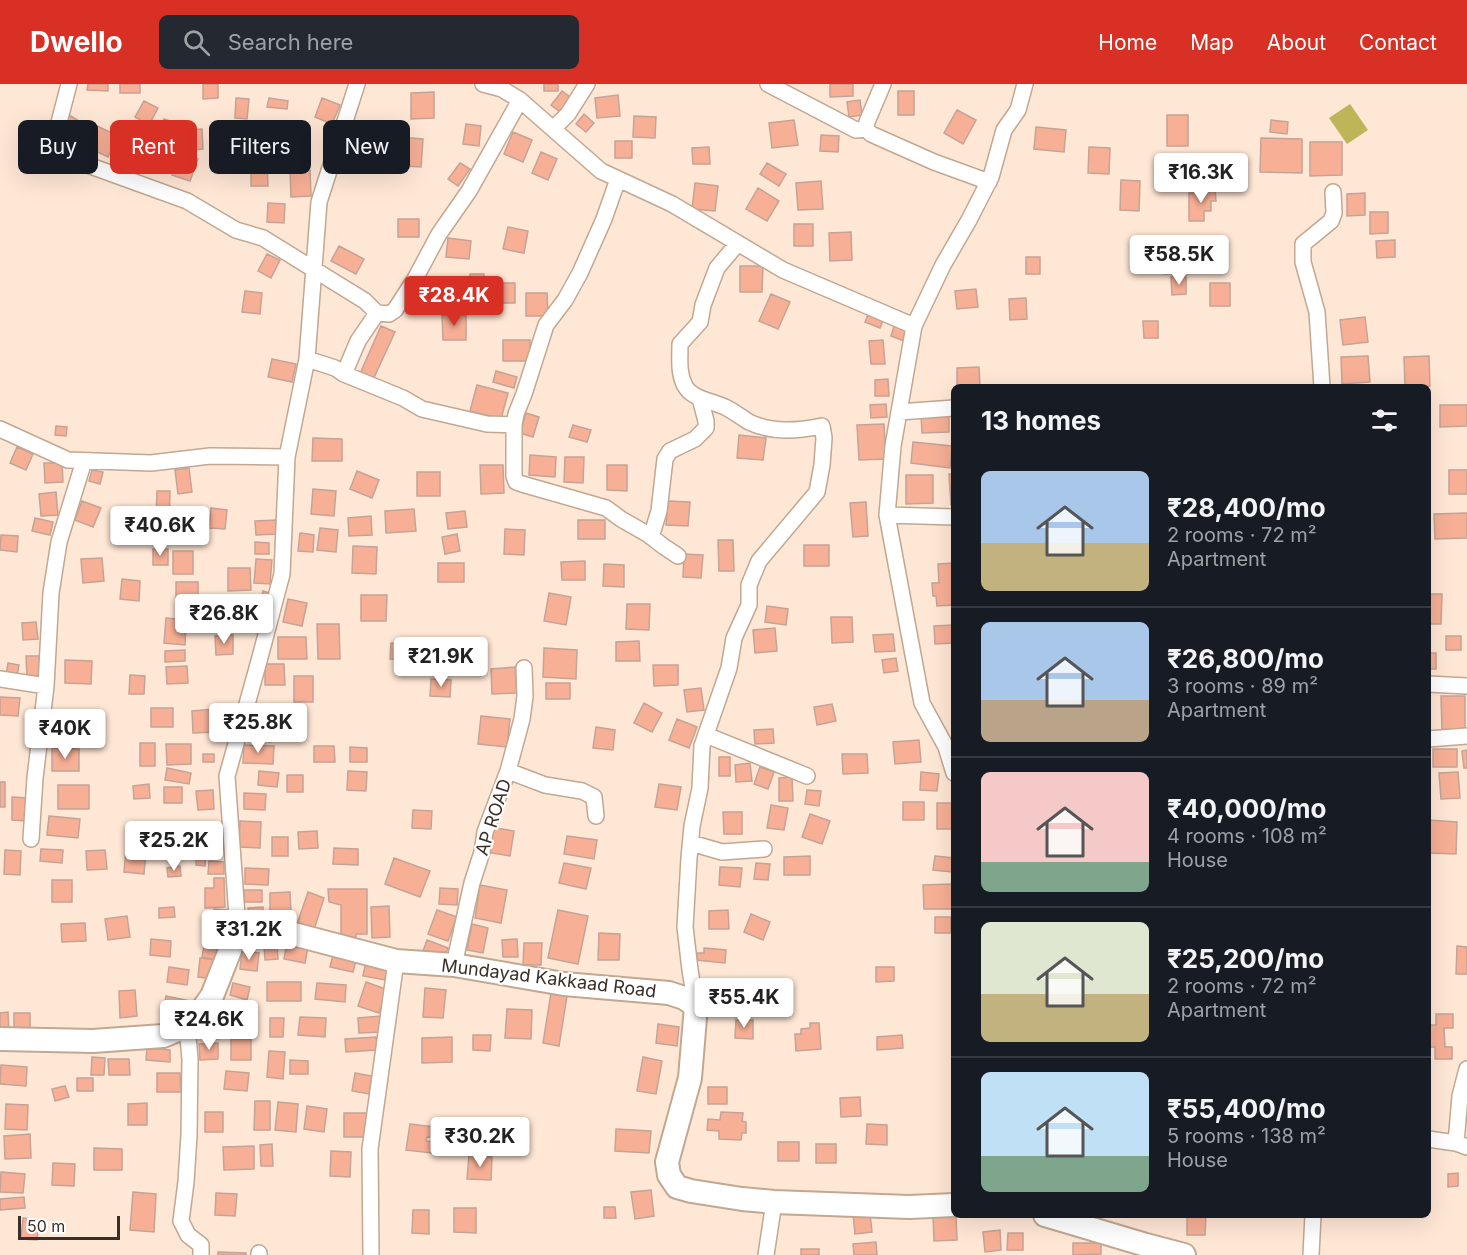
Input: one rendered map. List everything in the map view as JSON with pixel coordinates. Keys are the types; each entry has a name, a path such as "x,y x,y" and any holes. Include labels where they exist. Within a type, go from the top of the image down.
{"main road":[{"name":"Mundayad Kakkaad Road","path":"238,930 254,926 282,931 396,961 454,964 564,984 669,993 684,998 696,1006"},
{"path":"0,1039 93,1041 163,1036 192,1024 212,996 238,930"},
{"path":"696,1006 690,1078 667,1162 669,1175 677,1186 691,1191 774,1202 909,1207 951,1205"},
{"path":"1055,1218 1184,1255"}],"street":[{"path":"69,84 51,153 187,201 236,230 263,238 365,301 376,313 389,314 395,310 439,234 469,191 520,100"},
{"path":"238,930 227,776 282,574 287,457 307,359 319,202 357,84"},
{"path":"485,84 502,89 520,100 601,171 672,204 783,270 914,326"},
{"path":"554,129 568,114 587,84"},
{"path":"884,84 867,122 867,129 871,134 934,162 988,182"},
{"path":"950,746 922,703 887,515 894,446 914,326 943,265 991,177 1004,130 1018,110 1025,84"},
{"path":"771,85 856,130 867,129"},
{"path":"618,179 604,219 580,273 565,300 546,325 516,414 514,476 516,482 606,508 678,556"},
{"path":"1322,384 1317,312 1303,262 1303,244 1331,221 1334,213 1333,192"},
{"path":"696,1006 685,927 692,826 700,788 702,746 729,668 734,638 749,605 749,585 759,561 817,492 824,438 822,426 804,430 762,428 726,407 700,398 685,387 681,373 680,344 700,322 703,305 717,268 738,243"},
{"path":"344,374 358,341 376,313"},
{"path":"307,359 403,398 422,409 487,424 514,425"},
{"path":"651,537 659,512 665,459 670,451 695,439 706,428 700,398"},
{"path":"899,412 951,408"},
{"path":"0,429 68,460 151,463 210,456 287,457"},
{"path":"31,839 35,778 46,686 51,593 59,542 84,461"},
{"path":"887,515 951,517"},
{"name":"AP ROAD","path":"454,964 472,883 482,852 484,832 508,771 522,719 525,696 524,668"},
{"path":"0,679 46,686"},
{"path":"1431,684 1467,686"},
{"path":"706,735 807,777"},
{"path":"1431,740 1467,736"},
{"path":"508,771 545,785 582,791 594,797 596,816"},
{"path":"691,843 722,852 764,849"},
{"path":"371,1255 370,1149 396,961"},
{"path":"187,1026 190,1059 189,1135 181,1221 188,1235 201,1245 201,1255"},
{"path":"1431,1140 1462,1145 1460,1096 1467,1069"},
{"path":"766,1255 774,1202"},
{"path":"1311,1255 1313,1218"}],"shaded area":[{"path":"1350,104 1368,130 1347,144 1329,118"}],"building":[{"path":"88,84 108,84 108,91 87,90"},
{"path":"120,84 140,84 140,93 120,93"},
{"path":"203,84 218,84 218,98 203,99"},
{"path":"544,84 558,84 558,91 544,91"},
{"path":"830,84 853,84 853,96 830,97"},
{"path":"562,91 574,100 563,114 551,105"},
{"path":"898,91 914,91 914,115 898,115"},
{"path":"434,92 434,118 411,119 411,93"},
{"path":"618,95 620,116 597,118 595,98"},
{"path":"236,98 249,99 247,119 235,118"},
{"path":"269,98 288,101 287,109 267,107"},
{"path":"322,98 340,105 334,120 323,120 315,117"},
{"path":"860,100 862,115 849,117 847,102"},
{"path":"144,101 158,108 152,120 140,120 135,117"},
{"path":"957,110 976,120 963,144 944,133"},
{"path":"584,114 594,123 586,132 576,124"},
{"path":"69,115 77,120 66,120"},
{"path":"1167,115 1188,115 1188,146 1167,146"},
{"path":"634,116 656,117 655,138 633,137"},
{"path":"794,120 798,145 772,148 769,123"},
{"path":"1271,120 1288,122 1287,134 1270,132"},
{"path":"466,124 481,126 479,146 463,144"},
{"path":"98,126 110,132 108,157 98,152"},
{"path":"1036,127 1066,130 1064,152 1034,149"},
{"path":"197,129 202,129 203,149 197,150"},
{"path":"513,132 532,140 523,162 504,154"},
{"path":"821,135 839,136 838,152 820,151"},
{"path":"410,138 423,139 421,167 410,166"},
{"path":"1261,138 1302,139 1302,173 1260,172"},
{"path":"615,141 632,141 632,158 615,158"},
{"path":"1310,142 1342,142 1342,175 1310,176"},
{"path":"709,147 710,164 693,164 692,148"},
{"path":"1089,147 1110,148 1109,174 1088,173"},
{"path":"541,152 557,159 548,180 532,173"},
{"path":"460,163 470,169 458,186 448,179"},
{"path":"767,163 786,174 779,186 760,174"},
{"path":"172,174 193,174 190,181"},
{"path":"251,174 268,174 268,186 251,186"},
{"path":"290,174 310,174 311,196 291,197"},
{"path":"1121,180 1140,181 1139,211 1120,210"},
{"path":"821,181 823,209 798,210 796,183"},
{"path":"695,183 718,186 715,211 692,209"},
{"path":"758,188 779,201 767,221 746,209"},
{"path":"1215,189 1216,201 1211,201 1211,211 1204,211 1204,221 1189,221 1189,193 1203,193 1203,190"},
{"path":"1365,193 1365,215 1347,216 1347,194"},
{"path":"268,203 285,204 284,223 267,222"},
{"path":"1370,212 1388,212 1388,233 1370,234"},
{"path":"398,219 419,219 419,237 398,237"},
{"path":"794,224 813,224 813,246 794,246"},
{"path":"508,227 528,231 524,253 503,249"},
{"path":"851,232 852,260 830,261 829,233"},
{"path":"448,238 471,241 469,259 446,257"},
{"path":"1395,240 1395,257 1377,258 1376,241"},
{"path":"339,246 364,259 356,274 331,261"},
{"path":"267,254 280,260 271,278 258,271"},
{"path":"1026,257 1040,257 1040,274 1026,274"},
{"path":"1164,260 1180,260 1181,273 1164,274"},
{"path":"740,266 763,266 762,292 740,292"},
{"path":"470,274 484,274 484,301 465,301 465,283 470,283"},
{"path":"1171,277 1186,277 1186,294 1172,295"},
{"path":"424,279 451,283 449,298 422,295"},
{"path":"495,283 515,283 515,303 496,303"},
{"path":"1210,283 1230,283 1230,306 1210,306"},
{"path":"976,289 978,307 957,309 955,291"},
{"path":"245,291 262,293 260,314 242,312"},
{"path":"526,293 547,293 548,316 526,316"},
{"path":"771,294 790,302 778,329 759,321"},
{"path":"1026,298 1027,319 1010,320 1009,299"},
{"path":"869,312 884,318 880,328 865,322"},
{"path":"442,315 466,315 466,340 443,340"},
{"path":"1365,317 1368,342 1343,345 1340,320"},
{"path":"1143,321 1158,321 1158,338 1144,338"},
{"path":"895,323 908,327 904,341 891,336"},
{"path":"381,326 395,332 372,382 359,376"},
{"path":"503,340 530,340 530,361 503,361"},
{"path":"883,340 885,364 871,364 869,341"},
{"path":"1368,356 1370,382 1342,384 1341,357"},
{"path":"1429,356 1430,384 1405,384 1404,357"},
{"path":"272,359 296,364 292,382 268,377"},
{"path":"979,367 980,384 957,384 957,368"},
{"path":"496,371 517,377 514,388 493,382"},
{"path":"888,379 889,396 875,396 875,380"},
{"path":"477,385 508,393 501,419 470,411"},
{"path":"886,404 887,417 871,418 870,405"},
{"path":"1440,405 1467,405 1467,426 1440,427"},
{"path":"526,413 539,417 533,437 520,433"},
{"path":"949,413 949,432 922,433 921,414"},
{"path":"884,424 886,459 859,460 857,425"},
{"path":"573,425 591,430 587,442 569,437"},
{"path":"56,426 67,427 66,436 55,435"},
{"path":"739,435 766,438 763,460 737,458"},
{"path":"313,438 342,439 342,461 312,461"},
{"path":"913,442 951,446 950,468 911,463"},
{"path":"17,447 33,454 26,470 10,463"},
{"path":"530,455 556,457 555,477 529,475"},
{"path":"565,457 584,457 583,483 564,482"},
{"path":"44,463 62,463 63,482 45,483"},
{"path":"480,465 503,465 504,493 481,494"},
{"path":"607,465 627,465 627,491 607,490"},
{"path":"189,468 192,492 178,494 175,470"},
{"path":"92,470 103,472 100,484 89,481"},
{"path":"1449,470 1467,470 1467,494 1449,494"},
{"path":"357,471 379,480 372,498 350,489"},
{"path":"417,472 440,472 440,496 417,496"},
{"path":"949,474 951,474 951,505"},
{"path":"906,475 933,475 933,503 906,504"},
{"path":"313,489 336,491 334,516 311,514"},
{"path":"157,491 170,491 169,522 156,522"},
{"path":"56,492 58,515 41,516 39,494"},
{"path":"82,501 101,508 93,527 75,520"},
{"path":"668,501 690,502 688,526 666,525"},
{"path":"866,502 868,536 853,537 850,503"},
{"path":"211,508 227,510 225,529 209,528"},
{"path":"414,509 416,531 386,533 385,511"},
{"path":"465,511 467,527 448,529 446,513"},
{"path":"197,513 198,535 179,536 178,515"},
{"path":"1467,513 1467,538 1435,539 1434,514"},
{"path":"142,516 144,535 124,537 122,518"},
{"path":"371,516 372,535 349,536 348,518"},
{"path":"35,518 53,522 50,535 32,531"},
{"path":"276,520 277,534 256,535 255,521"},
{"path":"578,520 605,520 605,539 578,539"},
{"path":"320,528 338,530 336,552 317,550"},
{"path":"505,529 525,530 524,555 504,554"},
{"path":"300,533 314,535 313,552 298,551"},
{"path":"457,534 460,551 445,554 442,537"},
{"path":"1,535 18,536 17,552 0,550"},
{"path":"718,540 733,540 734,571 719,571"},
{"path":"255,542 269,543 269,554 255,554"},
{"path":"804,545 829,545 829,566 804,566"},
{"path":"353,546 377,547 376,574 352,573"},
{"path":"153,549 168,549 168,565 153,565"},
{"path":"173,551 193,551 193,574 173,574"},
{"path":"684,554 703,555 701,578 683,577"},
{"path":"102,558 104,581 83,583 81,559"},
{"path":"256,559 272,560 270,584 254,583"},
{"path":"585,561 585,580 562,580 561,562"},
{"path":"438,563 464,563 464,582 438,582"},
{"path":"951,563 951,605 937,606 936,596 933,596 932,583 939,583 938,564"},
{"path":"604,564 624,565 624,587 603,586"},
{"path":"228,568 250,568 251,590 228,591"},
{"path":"122,579 140,581 139,601 120,599"},
{"path":"176,582 198,582 198,602 176,602"},
{"path":"263,591 273,594 268,611 259,608"},
{"path":"549,593 571,597 566,625 544,621"},
{"path":"1431,594 1442,594 1441,624 1431,624"},
{"path":"361,595 387,595 386,621 361,621"},
{"path":"288,599 307,603 302,626 283,622"},
{"path":"627,604 650,604 649,630 626,629"},
{"path":"767,606 788,609 786,625 765,622"},
{"path":"831,617 852,617 853,642 832,643"},
{"path":"166,618 186,620 185,645 164,643"},
{"path":"36,622 38,639 23,640 22,623"},
{"path":"317,624 339,624 340,659 318,659"},
{"path":"951,625 951,643 935,644 934,626"},
{"path":"775,628 777,651 755,653 753,630"},
{"path":"893,634 895,651 875,652 873,635"},
{"path":"233,635 233,654 216,655 215,636"},
{"path":"1446,636 1461,636 1461,650 1446,650"},
{"path":"278,637 306,637 307,659 278,659"},
{"path":"639,641 640,661 616,661 616,642"},
{"path":"391,643 408,644 407,660 390,659"},
{"path":"544,648 577,650 576,679 543,677"},
{"path":"185,650 185,661 165,662 165,651"},
{"path":"1431,653 1436,653 1436,669 1431,669"},
{"path":"26,656 41,656 42,677 27,678"},
{"path":"424,658 444,660 443,669 423,667"},
{"path":"896,658 898,671 884,673 882,660"},
{"path":"65,660 92,661 91,684 65,683"},
{"path":"8,663 19,665 17,676 6,675"},
{"path":"265,664 284,664 285,685 265,685"},
{"path":"653,665 678,665 678,685 654,686"},
{"path":"187,666 188,683 167,684 166,667"},
{"path":"515,667 517,693 492,694 491,669"},
{"path":"130,675 145,676 144,694 129,694"},
{"path":"294,676 313,676 313,702 294,702"},
{"path":"431,679 451,680 450,697 430,696"},
{"path":"546,683 570,683 570,699 546,699"},
{"path":"701,688 704,710 687,712 684,690"},
{"path":"1441,696 1465,696 1465,730 1442,730"},
{"path":"0,697 20,698 18,716 0,715"},
{"path":"644,703 662,713 652,732 634,723"},
{"path":"832,704 836,721 817,725 814,707"},
{"path":"151,708 173,708 173,727 151,727"},
{"path":"215,709 217,732 193,733 192,711"},
{"path":"56,711 81,711 81,738 56,738"},
{"path":"481,716 510,719 507,747 478,744"},
{"path":"677,719 697,727 689,748 669,740"},
{"path":"596,727 615,730 613,750 593,748"},
{"path":"251,729 273,732 271,742 250,739"},
{"path":"773,729 774,743 755,744 754,730"},
{"path":"919,740 921,762 895,764 893,742"},
{"path":"140,743 155,743 155,766 140,766"},
{"path":"166,744 191,744 191,764 167,765"},
{"path":"244,745 274,746 273,764 243,763"},
{"path":"314,746 334,746 335,762 314,762"},
{"path":"350,747 367,748 367,762 350,762"},
{"path":"52,748 79,749 79,771 52,771"},
{"path":"1433,749 1457,749 1457,767 1433,767"},
{"path":"1467,750 1467,768 1464,768 1462,751"},
{"path":"203,754 214,754 214,762 203,762"},
{"path":"842,754 867,754 868,773 843,774"},
{"path":"719,757 730,757 730,776 719,776"},
{"path":"750,763 752,781 736,782 735,765"},
{"path":"760,767 774,772 768,789 754,784"},
{"path":"167,768 191,773 189,784 165,780"},
{"path":"259,771 279,773 277,787 258,785"},
{"path":"348,771 367,772 366,791 347,790"},
{"path":"921,772 939,774 937,791 920,790"},
{"path":"1458,772 1460,798 1441,799 1439,773"},
{"path":"287,775 303,775 303,792 287,792"},
{"path":"792,777 793,801 779,801 779,778"},
{"path":"0,782 5,782 5,807 0,807"},
{"path":"149,784 150,798 134,799 133,786"},
{"path":"659,784 681,787 677,810 655,807"},
{"path":"58,785 89,785 89,809 58,809"},
{"path":"164,787 182,787 182,803 164,803"},
{"path":"213,790 214,809 198,810 196,791"},
{"path":"807,790 821,791 819,806 805,804"},
{"path":"244,793 266,794 265,810 244,809"},
{"path":"12,797 28,798 27,821 12,820"},
{"path":"903,802 924,802 924,820 903,820"},
{"path":"937,803 951,803 951,829 937,829"},
{"path":"771,805 788,808 784,830 767,828"},
{"path":"413,810 432,811 431,829 412,828"},
{"path":"723,812 742,812 742,834 724,834"},
{"path":"810,814 830,821 822,844 802,837"},
{"path":"49,816 80,819 78,838 47,835"},
{"path":"1431,820 1457,822 1456,854 1431,853"},
{"path":"240,821 261,822 260,848 239,847"},
{"path":"166,824 192,824 192,843 166,843"},
{"path":"490,827 514,831 510,856 486,852"},
{"path":"317,831 318,848 299,849 298,832"},
{"path":"567,836 597,840 594,859 564,854"},
{"path":"272,837 288,837 288,856 272,856"},
{"path":"197,846 206,846 205,866 196,865"},
{"path":"334,848 358,849 358,865 333,864"},
{"path":"41,849 63,850 62,863 40,861"},
{"path":"126,849 146,850 144,874 124,872"},
{"path":"5,850 21,851 20,875 4,874"},
{"path":"105,850 107,869 87,870 86,851"},
{"path":"810,856 810,875 784,875 784,857"},
{"path":"935,856 951,858 951,872 933,870"},
{"path":"394,858 430,871 420,897 385,884"},
{"path":"209,861 224,862 224,874 208,874"},
{"path":"564,863 591,868 586,889 559,883"},
{"path":"756,863 770,864 768,880 754,879"},
{"path":"180,866 181,876 168,877 167,868"},
{"path":"720,867 742,868 740,887 719,885"},
{"path":"245,868 269,869 268,885 245,884"},
{"path":"214,878 224,878 225,907 205,908 205,888 214,888"},
{"path":"52,880 72,880 72,902 52,902"},
{"path":"951,884 951,909 924,909 923,885"},
{"path":"480,885 507,890 501,923 475,918"},
{"path":"440,888 458,889 457,905 439,904"},
{"path":"328,889 367,889 367,934 356,934 356,942 341,942 341,905 329,902"},
{"path":"244,890 262,890 262,902 244,902"},
{"path":"290,892 291,912 270,912 270,893"},
{"path":"308,892 324,898 313,933 296,927"},
{"path":"389,906 390,937 372,938 371,907"},
{"path":"174,907 175,917 159,918 159,908"},
{"path":"263,907 263,916 249,917 248,908"},
{"path":"214,909 228,910 227,937 213,936"},
{"path":"437,910 457,917 448,941 428,934"},
{"path":"558,910 588,916 578,964 548,958"},
{"path":"728,910 729,929 709,929 709,911"},
{"path":"751,914 770,922 763,940 744,932"},
{"path":"127,916 130,937 108,940 105,919"},
{"path":"935,917 951,917 951,933 935,933"},
{"path":"85,923 86,941 62,942 61,924"},
{"path":"472,924 488,928 483,953 467,950"},
{"path":"599,933 620,934 619,960 598,960"},
{"path":"206,936 222,939 218,960 202,957"},
{"path":"250,936 262,938 260,948 249,947"},
{"path":"151,939 171,941 170,957 150,955"},
{"path":"517,939 518,957 503,957 502,940"},
{"path":"427,940 448,948 443,959 423,951"},
{"path":"287,943 308,947 305,963 284,959"},
{"path":"524,943 542,943 541,965 523,965"},
{"path":"277,945 278,959 265,960 264,946"},
{"path":"1457,946 1467,947 1467,974 1456,974"},
{"path":"704,948 726,950 725,963 696,960 697,953 704,953"},
{"path":"242,951 259,953 257,971 240,969"},
{"path":"333,955 356,960 353,972 330,967"},
{"path":"200,958 217,960 215,979 198,977"},
{"path":"366,961 388,965 385,980 363,976"},
{"path":"169,967 189,970 187,985 167,982"},
{"path":"876,967 894,967 894,981 876,982"},
{"path":"267,982 301,982 301,1001 267,1001"},
{"path":"366,982 388,990 379,1013 358,1006"},
{"path":"233,983 250,987 247,1000 230,995"},
{"path":"317,983 346,985 345,1002 315,999"},
{"path":"425,988 446,990 443,1018 423,1017"},
{"path":"135,990 137,1016 120,1018 119,991"},
{"path":"551,993 567,996 559,1046 543,1043"},
{"path":"166,996 195,1002 192,1015 164,1008"},
{"path":"224,1002 243,1008 238,1023 220,1017"},
{"path":"507,1009 532,1010 531,1039 505,1038"},
{"path":"8,1012 9,1034 0,1035 0,1013"},
{"path":"14,1013 30,1013 30,1034 14,1034"},
{"path":"1436,1014 1453,1014 1453,1028 1444,1028 1445,1047 1452,1047 1452,1059 1435,1059 1435,1047 1431,1047 1431,1025 1436,1025"},
{"path":"381,1016 382,1032 359,1033 358,1018"},
{"path":"300,1017 326,1018 325,1037 298,1035"},
{"path":"270,1018 284,1018 283,1037 270,1037"},
{"path":"736,1020 753,1020 753,1039 735,1038"},
{"path":"223,1023 225,1038 213,1039 212,1024"},
{"path":"810,1023 819,1023 821,1049 796,1051 795,1034 801,1034 801,1029 810,1028"},
{"path":"658,1024 679,1027 677,1046 656,1043"},
{"path":"473,1035 491,1035 490,1051 473,1050"},
{"path":"902,1035 903,1048 877,1050 877,1037"},
{"path":"376,1037 377,1050 346,1052 345,1039"},
{"path":"452,1037 452,1062 422,1063 422,1038"},
{"path":"231,1039 251,1039 251,1060 231,1060"},
{"path":"218,1043 218,1059 200,1060 199,1044"},
{"path":"147,1048 170,1050 170,1062 146,1060"},
{"path":"269,1051 285,1052 283,1079 267,1077"},
{"path":"92,1057 105,1058 104,1075 91,1075"},
{"path":"643,1057 662,1061 656,1094 637,1091"},
{"path":"108,1059 129,1059 130,1075 109,1075"},
{"path":"290,1060 308,1061 308,1074 290,1074"},
{"path":"1,1065 27,1067 26,1086 0,1084"},
{"path":"226,1071 249,1073 247,1091 224,1089"},
{"path":"157,1073 180,1073 181,1092 157,1092"},
{"path":"355,1073 372,1076 369,1094 352,1091"},
{"path":"77,1078 93,1078 93,1091 77,1091"},
{"path":"65,1086 69,1097 55,1101 52,1089"},
{"path":"708,1087 727,1087 727,1104 708,1104"},
{"path":"860,1097 861,1116 841,1117 840,1098"},
{"path":"255,1101 270,1101 270,1130 254,1130"},
{"path":"278,1102 298,1104 296,1132 275,1130"},
{"path":"147,1103 147,1125 128,1125 128,1104"},
{"path":"6,1104 28,1105 27,1130 5,1129"},
{"path":"307,1106 327,1109 324,1132 304,1129"},
{"path":"205,1112 223,1112 223,1132 205,1132"},
{"path":"721,1112 743,1113 742,1121 746,1122 746,1133 742,1133 741,1140 719,1139 719,1131 707,1130 708,1119 720,1120"},
{"path":"344,1113 369,1113 369,1137 344,1137"},
{"path":"410,1124 442,1128 440,1138 427,1137 426,1141 433,1142 432,1153 406,1150"},
{"path":"867,1124 887,1125 887,1145 866,1144"},
{"path":"616,1129 651,1131 649,1153 615,1151"},
{"path":"30,1134 31,1158 5,1159 4,1136"},
{"path":"778,1142 799,1142 799,1161 778,1161"},
{"path":"272,1144 273,1166 261,1166 260,1145"},
{"path":"816,1144 836,1144 836,1163 816,1163"},
{"path":"254,1146 254,1169 224,1170 223,1147"},
{"path":"94,1148 122,1149 122,1170 94,1170"},
{"path":"331,1151 351,1152 350,1177 330,1176"},
{"path":"469,1155 492,1157 491,1180 467,1179"},
{"path":"53,1163 75,1164 74,1186 52,1185"},
{"path":"1,1172 25,1174 23,1193 0,1192"},
{"path":"1458,1173 1458,1186 1448,1187 1448,1174"},
{"path":"651,1190 654,1216 635,1219 631,1192"},
{"path":"133,1192 156,1194 154,1232 130,1230"},
{"path":"216,1193 237,1194 235,1216 215,1215"},
{"path":"24,1197 25,1208 0,1210 0,1199"},
{"path":"604,1207 615,1207 616,1218 604,1218"},
{"path":"454,1208 476,1208 476,1233 454,1232"},
{"path":"413,1210 429,1210 429,1234 412,1233"},
{"path":"870,1213 872,1232 855,1234 853,1214"},
{"path":"933,1215 951,1215 951,1218 956,1218 957,1240 934,1241"},
{"path":"23,1218 39,1220 37,1240 21,1239"},
{"path":"1187,1218 1206,1218 1205,1235 1187,1235"},
{"path":"1000,1230 1001,1250 985,1252 983,1232"},
{"path":"1008,1233 1023,1233 1023,1250 1007,1250"},
{"path":"876,1242 877,1255 854,1255 853,1244"},
{"path":"1073,1243 1101,1243 1101,1254 1073,1255"},
{"path":"801,1249 819,1249 819,1255 801,1255"},
{"path":"218,1252 246,1253 246,1255 218,1255"}]}
